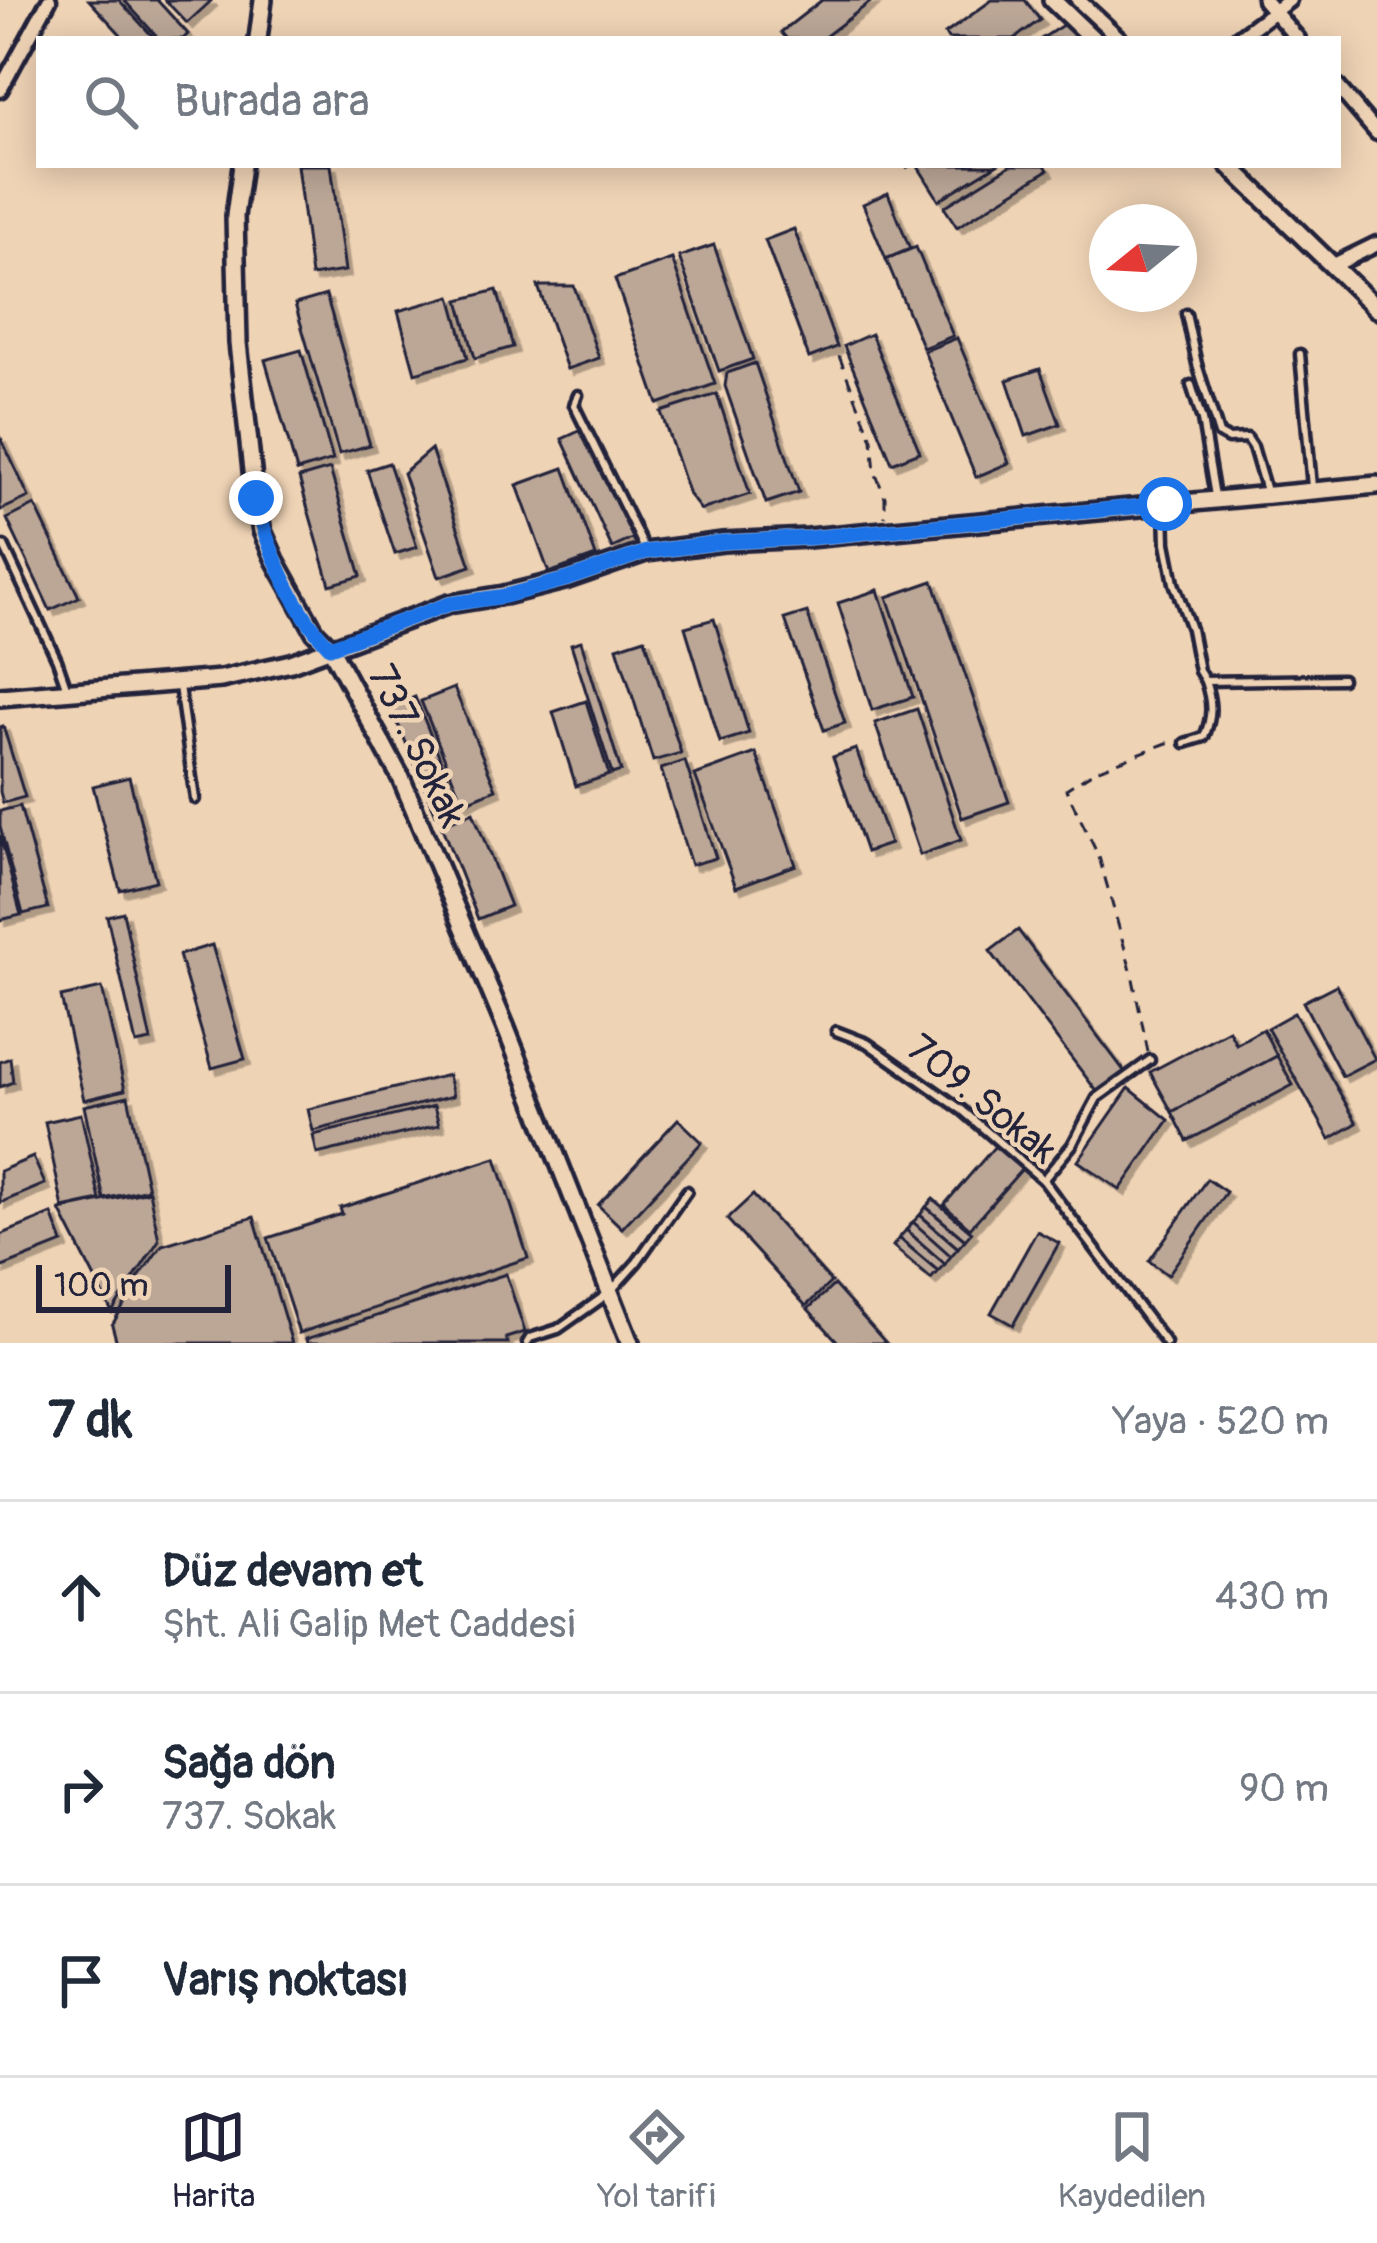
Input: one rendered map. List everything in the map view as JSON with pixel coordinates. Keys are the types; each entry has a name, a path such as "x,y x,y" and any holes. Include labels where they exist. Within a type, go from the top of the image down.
{"street":[{"path":"0,90 49,0"},
{"path":"258,36 263,0"},
{"path":"1052,0 1091,36"},
{"path":"1078,0 1117,36"},
{"path":"1240,36 1269,6 1289,0"},
{"path":"1269,6 1295,36"},
{"path":"1341,91 1377,133"},
{"name":"737. Sokak","path":"242,168 235,216 238,343 262,531 402,779 630,1343"},
{"path":"1232,168 1377,309"},
{"path":"1332,266 1377,244"},
{"path":"0,697 221,679 291,663 449,604 505,596 646,552 1377,484"}],"lane":[{"path":"1186,314 1219,434 1228,439 1247,438 1267,495"},
{"path":"1300,354 1313,490"},
{"path":"1192,385 1215,499"},
{"path":"578,395 574,404 646,552"},
{"path":"1165,504 1174,583 1212,704 1204,737 1185,743"},
{"path":"4,546 68,693"},
{"path":"1205,681 1342,680"},
{"path":"178,682 195,799"},
{"name":"709. Sokak","path":"836,1031 867,1043 943,1097 1043,1180 1166,1343"},
{"path":"1043,1180 1072,1145 1097,1098 1150,1060"},
{"path":"526,1343 558,1329 609,1293 687,1191"}],"path":[{"path":"839,356 872,439 875,472 885,497 885,531"},
{"path":"1150,1060 1100,857 1066,789 1114,763 1167,743 1185,743"}],"building":[{"path":"89,0 119,0 152,36 122,36"},
{"path":"124,0 157,0 188,34 156,36"},
{"path":"165,0 210,0 211,1 187,23"},
{"path":"822,0 873,0 826,36 784,36 781,32"},
{"path":"992,0 1025,0 1040,20 1018,36 945,34"},
{"path":"1069,21 1078,36 1046,36"},
{"path":"297,168 331,168 345,271 311,276"},
{"path":"919,168 991,168 939,200"},
{"path":"1006,168 1048,170 957,227 944,207"},
{"path":"888,193 910,249 886,259 863,204"},
{"path":"794,229 837,347 809,358 765,240"},
{"path":"714,245 753,359 719,371 679,257"},
{"path":"916,247 953,336 923,348 886,259"},
{"path":"672,259 715,384 658,404 615,279"},
{"path":"538,286 574,286 599,358 567,369"},
{"path":"497,290 513,347 475,358 459,300"},
{"path":"326,295 370,445 339,454 295,304"},
{"path":"451,296 468,358 415,373 398,311"},
{"path":"871,334 920,452 892,463 844,346"},
{"path":"957,338 1009,463 976,477 924,351"},
{"path":"301,350 333,460 297,471 265,360"},
{"path":"755,363 799,492 766,503 725,386 727,373"},
{"path":"1040,369 1060,424 1026,436 1007,380"},
{"path":"717,394 750,494 701,510 689,495 661,412"},
{"path":"584,429 634,538 612,548 562,439"},
{"path":"0,436 29,497 1,510 0,507"},
{"path":"431,449 471,566 439,577 403,473"},
{"path":"389,463 417,547 395,554 367,470"},
{"path":"564,468 596,556 549,573 517,485"},
{"path":"330,469 361,576 330,585 299,478"},
{"path":"35,505 79,597 50,610 7,519"},
{"path":"933,581 1009,802 962,818 887,597"},
{"path":"878,590 913,697 872,710 838,603"},
{"path":"807,612 845,723 824,730 785,619"},
{"path":"714,619 749,733 720,742 685,627"},
{"path":"645,638 681,753 653,761 617,647"},
{"path":"581,641 621,771 612,774 571,644"},
{"path":"454,688 496,789 463,803 421,701"},
{"path":"415,697 459,804 436,814 391,707"},
{"path":"586,701 609,775 576,786 553,712"},
{"path":"917,709 961,840 920,855 875,723"},
{"path":"0,727 25,797 3,803"},
{"path":"856,749 890,844 866,852 833,757"},
{"path":"756,753 796,865 736,887 695,775"},
{"path":"685,761 716,858 691,865 661,769"},
{"path":"129,777 156,881 120,890 93,786"},
{"path":"20,806 48,908 23,914 0,827 0,811"},
{"path":"473,812 510,906 478,919 441,825"},
{"path":"0,835 21,915 0,920"},
{"path":"123,912 151,1041 136,1044 107,916"},
{"path":"1018,930 1125,1072 1098,1093 990,951"},
{"path":"212,945 245,1059 212,1068 179,955"},
{"path":"1336,985 1375,1059 1342,1076 1303,1002"},
{"path":"102,988 125,1090 84,1100 61,997"},
{"path":"1294,1013 1357,1123 1330,1139 1267,1028"},
{"path":"1263,1029 1277,1056 1172,1112 1150,1072 1229,1030 1236,1044"},
{"path":"1277,1056 1293,1085 1187,1141 1172,1112"},
{"path":"10,1058 13,1082 0,1087 0,1062"},
{"path":"448,1075 453,1096 313,1131 308,1109"},
{"path":"1129,1088 1169,1120 1120,1190 1078,1161"},
{"path":"128,1096 148,1189 104,1199 84,1106"},
{"path":"434,1106 439,1125 317,1154 313,1135"},
{"path":"81,1114 100,1200 63,1208 45,1122"},
{"path":"678,1119 702,1142 622,1228 598,1205"},
{"path":"995,1146 1022,1169 970,1228 944,1205"},
{"path":"33,1157 45,1184 0,1203 0,1171"},
{"path":"496,1158 528,1258 299,1333 268,1238 342,1214 340,1208"},
{"path":"1207,1179 1226,1192 1168,1275 1149,1261"},
{"path":"149,1191 159,1240 112,1312 60,1210"},
{"path":"753,1195 831,1282 806,1306 727,1219"},
{"path":"933,1199 972,1232 965,1240 926,1207"},
{"path":"926,1207 965,1240 958,1248 920,1215"},
{"path":"52,1214 63,1243 0,1268 0,1235"},
{"path":"920,1215 958,1248 951,1256 913,1222"},
{"path":"254,1217 292,1343 117,1343 112,1325 162,1245"},
{"path":"913,1222 951,1256 945,1264 906,1230"},
{"path":"906,1230 945,1264 938,1271 899,1238"},
{"path":"1037,1231 1059,1243 1013,1325 991,1313"},
{"path":"899,1238 938,1271 931,1279 893,1246"},
{"path":"506,1274 525,1332 506,1338 508,1343 307,1343 306,1339"},
{"path":"834,1285 886,1343 839,1343 808,1309"}],"route":[{"path":"256,498 262,531 275,560 315,632 330,647 449,604 505,596 646,552 1165,504"}]}
